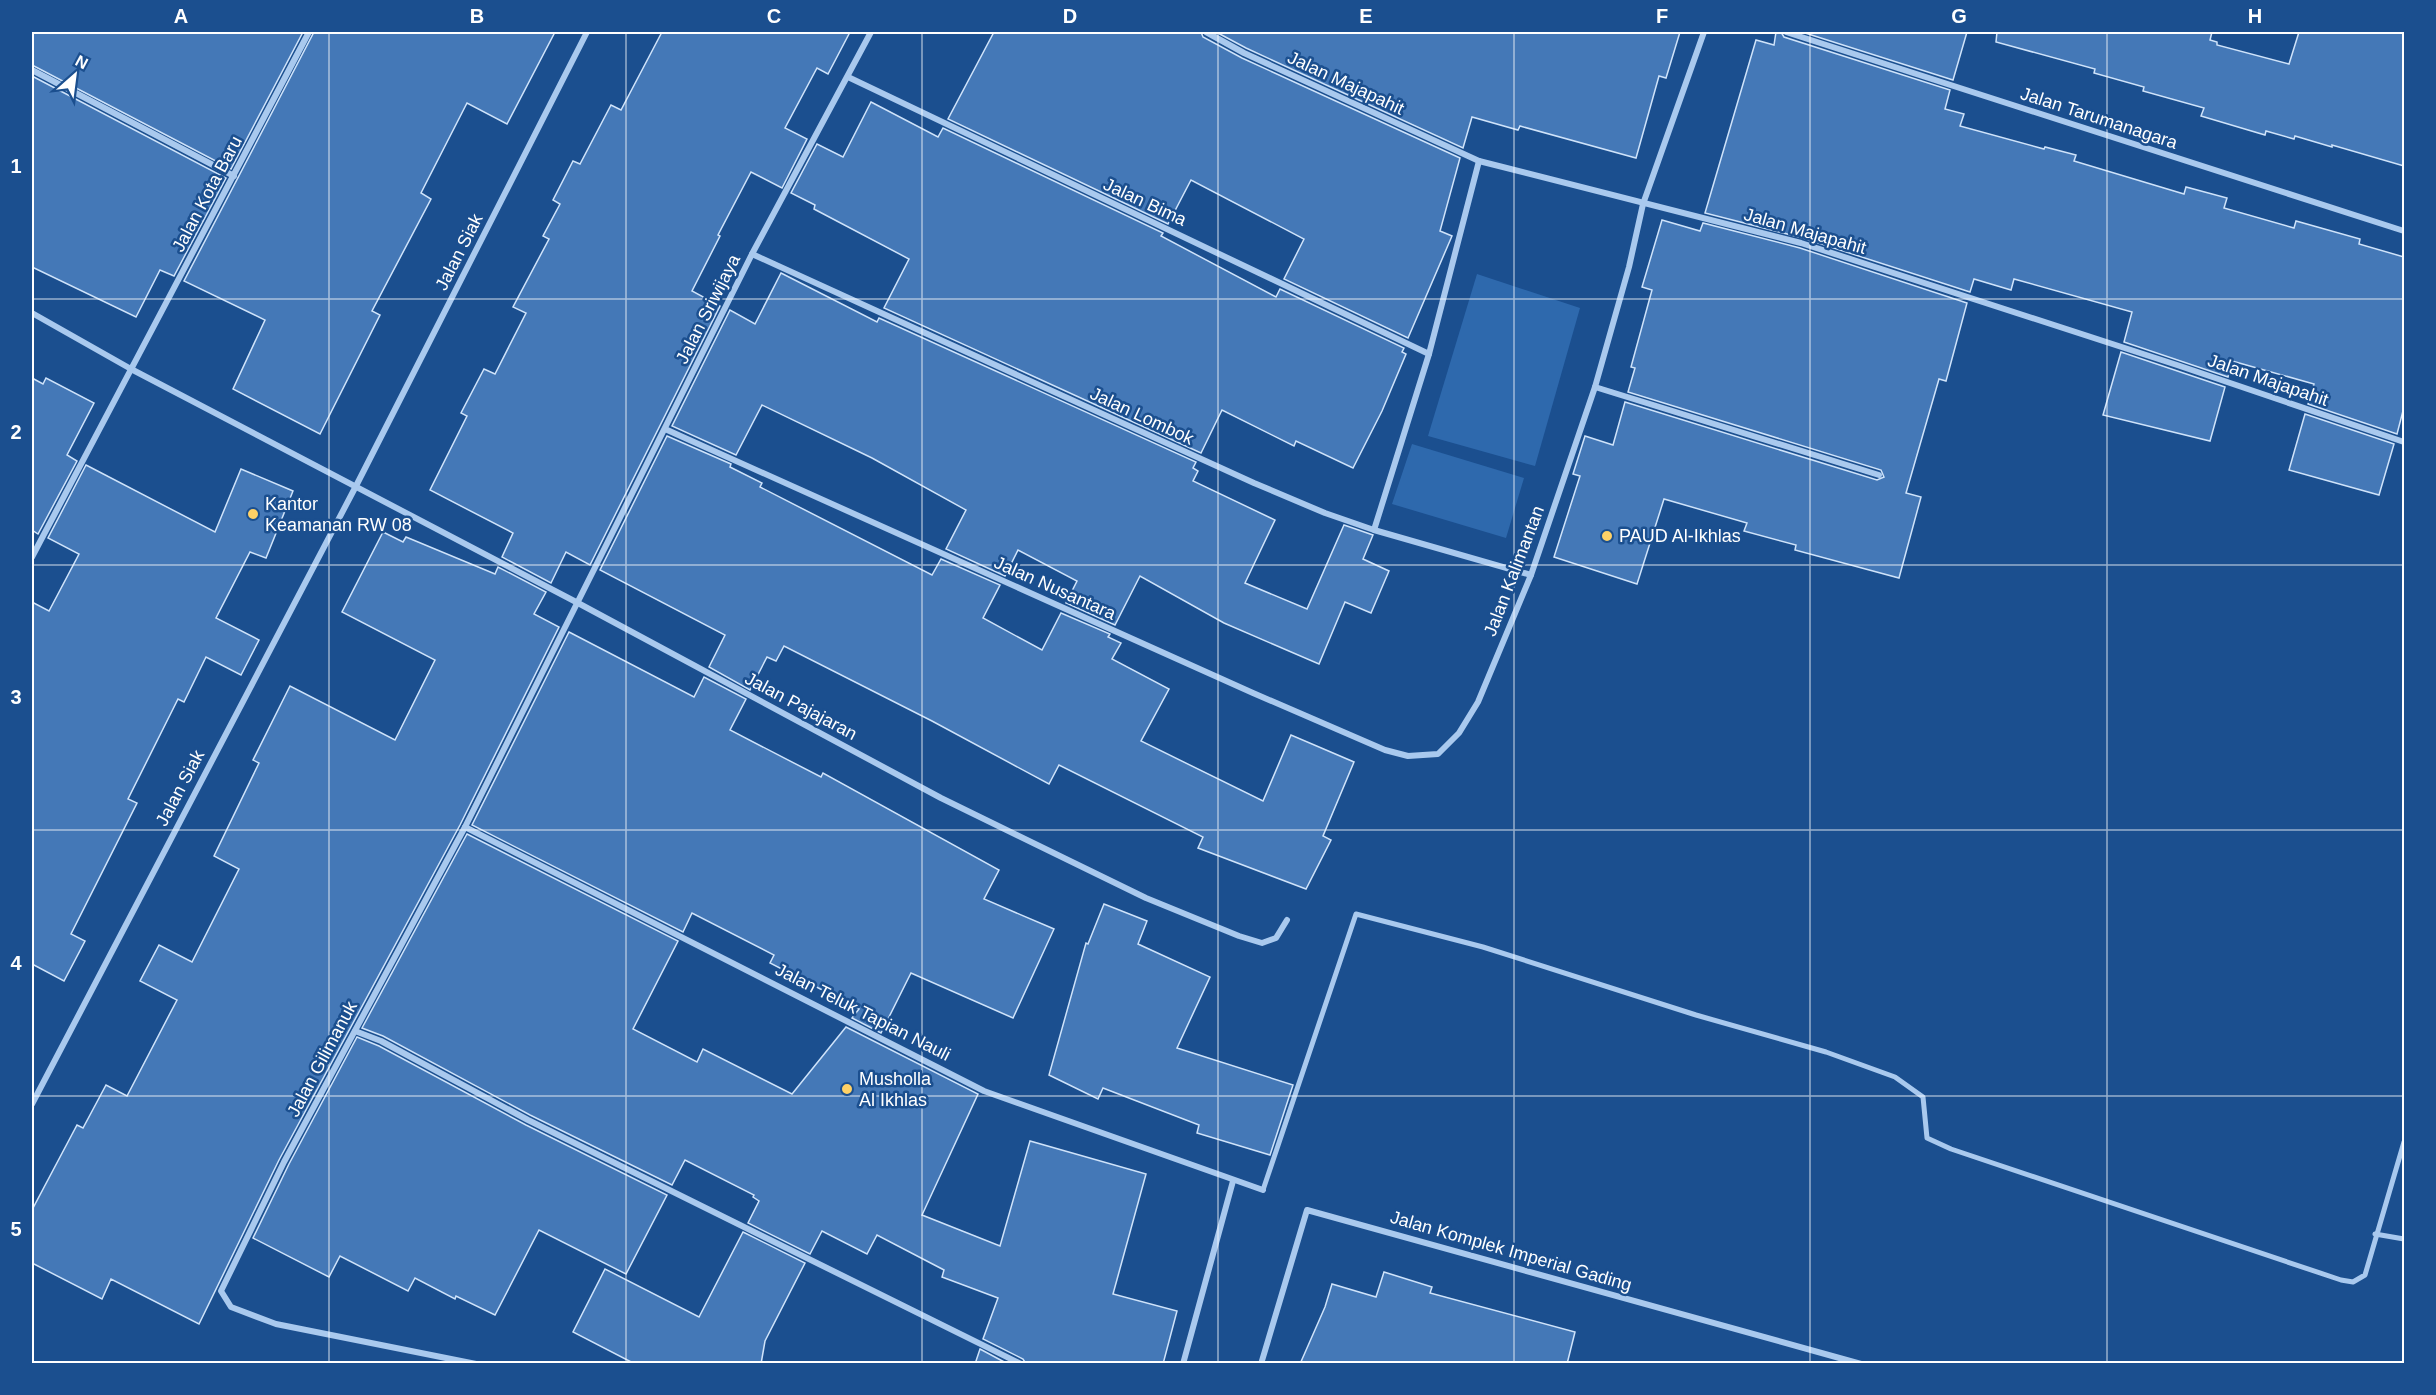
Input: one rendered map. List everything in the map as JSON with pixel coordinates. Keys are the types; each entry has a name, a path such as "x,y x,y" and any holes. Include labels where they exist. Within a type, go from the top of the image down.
{"street":[{"name":"Jalan Kota Baru","path":"32,557 309,32"},
{"name":"Jalan Siak","path":"32,1104 357,486 588,32"},
{"name":"Jalan Sriwijaya","path":"578,603 752,254 871,32"},
{"name":"Jalan Majapahit","path":"1206,32 1244,52 1479,161 1801,243 2177,365 2404,442"},
{"name":"Jalan Kalimantan","path":"1438,754 1459,733 1478,702 1531,575 1595,387 1629,267 1643,204 1704,32"},
{"name":"Jalan Tarumanagara","path":"1786,32 2404,231"},
{"path":"32,70 234,176"},
{"name":"Jalan Bima","path":"848,77 1429,354"},
{"path":"1374,530 1429,354 1479,161"},
{"name":"Jalan Lombok","path":"752,254 1254,483 1325,513 1374,530 1531,575"},
{"path":"32,313 131,369 357,486"},
{"path":"1595,387 1879,475"},
{"name":"Jalan Nusantara","path":"665,429 1243,689 1385,750 1408,756 1438,754"},
{"name":"Jalan Pajajaran","path":"357,486 941,798 1146,898 1262,943 1276,938 1287,920"},
{"name":"Jalan Gilimanuk","path":"476,1364 276,1324 231,1307 222,1292 284,1162 465,828 578,603"},
{"name":"Jalan Teluk Tapian Nauli","path":"465,828 984,1091 1263,1190"},
{"path":"1263,1190 1356,914 1483,947 1696,1015 1826,1052 1895,1077 1923,1097 1927,1138 1962,1152 2341,1280 2353,1282 2365,1275 2375,1234 2404,1142"},
{"path":"355,1031 381,1041 528,1120 1021,1364"},
{"path":"1183,1364 1233,1181"},
{"name":"Jalan Komplek Imperial Gading","path":"1261,1364 1307,1210 1861,1364"},
{"path":"2375,1234 2404,1239"}],"shaded area":[{"path":"1477,274 1580,308 1535,466 1428,436"},
{"path":"1412,444 1524,478 1506,538 1392,504"}],"building":[{"path":"32,32 303,32 231,169 32,65"},
{"path":"314,32 555,32 507,124 467,103 421,193 431,199 372,311 380,315 320,434 233,389 265,320 184,281"},
{"path":"662,32 850,32 828,74 817,68 785,128 807,139 782,188 751,172 718,235 720,236 692,291 720,306 590,565 566,552 551,583 502,557 513,533 430,490 467,416 461,413 484,369 495,374 526,313 513,307 549,239 543,236 560,204 553,200 573,161 580,164 611,105 621,110"},
{"path":"994,32 1201,32 1203,37 1242,58 1460,158 1440,231 1452,236 1408,338 1284,279 1304,239 1191,180 1168,224 948,119"},
{"path":"1216,32 1680,32 1666,78 1659,76 1636,158 1520,126 1518,130 1472,117 1463,148"},
{"path":"1776,32 1781,32 1784,37 1950,90 1945,109 1964,114 1960,126 2044,149 2045,147 2076,155 2074,161 2184,194 2186,187 2227,198 2224,208 2294,228 2296,221 2360,239 2359,244 2404,257 2404,407 2397,434 2308,404 2314,384 2232,361 2228,377 2124,342 2132,312 2014,279 2011,290 1974,279 1970,292 1803,238 1705,213 1756,40 1774,45"},
{"path":"1802,32 1967,32 1953,80"},
{"path":"1997,32 2212,32 2210,40 2217,42 2217,45 2289,64 2299,32 2404,32 2404,166 2332,145 2332,147 2295,136 2294,139 2266,131 2265,135 2201,116 2204,108 2143,91 2144,87 2094,73 2095,69 1996,42"},
{"path":"32,76 226,178 174,276 160,270 136,317 32,267"},
{"path":"871,102 938,137 943,128 1163,233 1161,236 1276,297 1280,289 1404,348 1402,352 1406,354 1382,411 1353,468 1296,441 1294,446 1222,410 1201,453 884,308 909,259 814,209 815,205 791,193 817,144 843,157"},
{"path":"1662,220 1700,231 1703,223 1800,248 1967,303 1946,381 1939,379 1906,493 1921,497 1899,578 1795,550 1796,545 1744,531 1747,523 1664,499 1637,584 1554,557 1580,476 1573,474 1585,436 1613,445 1625,402 1877,480 1884,477 1881,470 1628,392 1635,368 1631,367 1652,290 1642,287"},
{"path":"781,273 877,322 879,318 1196,462 1193,468 1198,471 1193,481 1275,520 1245,583 1307,609 1344,525 1373,535 1363,559 1389,571 1371,613 1345,602 1319,664 1224,623 1140,576 1115,625 1066,603 1077,581 1018,550 1005,576 946,549 966,510 872,458 762,405 736,455 672,426 730,310 755,324"},
{"path":"2121,352 2225,387 2210,441 2103,415"},
{"path":"32,378 43,384 46,378 94,403 67,455 77,461 38,534 32,530"},
{"path":"2305,414 2394,444 2379,495 2289,470"},
{"path":"667,436 731,464 730,467 762,483 760,487 932,575 941,559 1000,585 983,618 1042,650 1061,613 1110,634 1108,637 1121,643 1112,659 1169,689 1141,741 1263,801 1291,735 1354,762 1323,836 1331,840 1306,889 1198,848 1203,837 1059,765 1049,784 932,721 784,646 776,661 767,657 750,690 709,667 725,635 600,570"},
{"path":"86,465 215,532 241,469 293,491 266,558 250,552 216,618 259,640 241,675 206,657 184,702 178,699 128,799 137,803 71,934 85,941 64,981 32,964 32,602 49,611 79,554 48,538"},
{"path":"383,532 403,542 406,537 495,574 498,567 546,592 534,614 559,627 460,825 279,1160 199,1324 111,1279 102,1299 32,1263 32,1210 77,1125 83,1128 106,1085 127,1096 177,1000 140,981 159,945 192,962 239,869 214,856 259,763 253,760 290,686 395,740 435,660 342,612"},
{"path":"569,632 694,697 704,677 746,699 730,730 821,777 823,773 999,870 984,899 1054,929 1013,1018 911,973 881,1033 852,1018 859,1009 770,963 774,955 692,913 683,932 472,825"},
{"path":"467,834 678,941 633,1029 697,1062 703,1049 792,1094 846,1027 978,1094 922,1215 1000,1246 1030,1141 1146,1174 1113,1294 1177,1311 1163,1364 1026,1364 1023,1359 983,1339 998,1298 942,1277 944,1270 877,1235 867,1254 822,1231 810,1254 748,1223 759,1201 753,1197 754,1195 685,1160 672,1185 530,1115 383,1036 362,1028"},
{"path":"1104,904 1147,921 1138,944 1210,977 1177,1048 1293,1085 1270,1155 1197,1133 1199,1125 1103,1088 1098,1099 1049,1075 1086,943 1088,944"},
{"path":"357,1037 379,1046 526,1125 667,1195 626,1274 539,1230 495,1315 456,1296 455,1299 415,1278 408,1291 340,1256 329,1277 253,1238 289,1164"},
{"path":"743,1232 805,1263 765,1341 761,1364 635,1364 573,1332 605,1269 699,1317"},
{"path":"1384,1272 1432,1287 1430,1293 1575,1332 1567,1364 1300,1364 1325,1307 1332,1284 1376,1297"},
{"path":"980,1349 1008,1364 975,1364"}],"place":[{"name":"Kantor Keamanan RW 08","path":"253,514"},
{"name":"PAUD Al-Ikhlas","path":"1607,536"},
{"name":"Musholla Al Ikhlas","path":"847,1089"}]}
